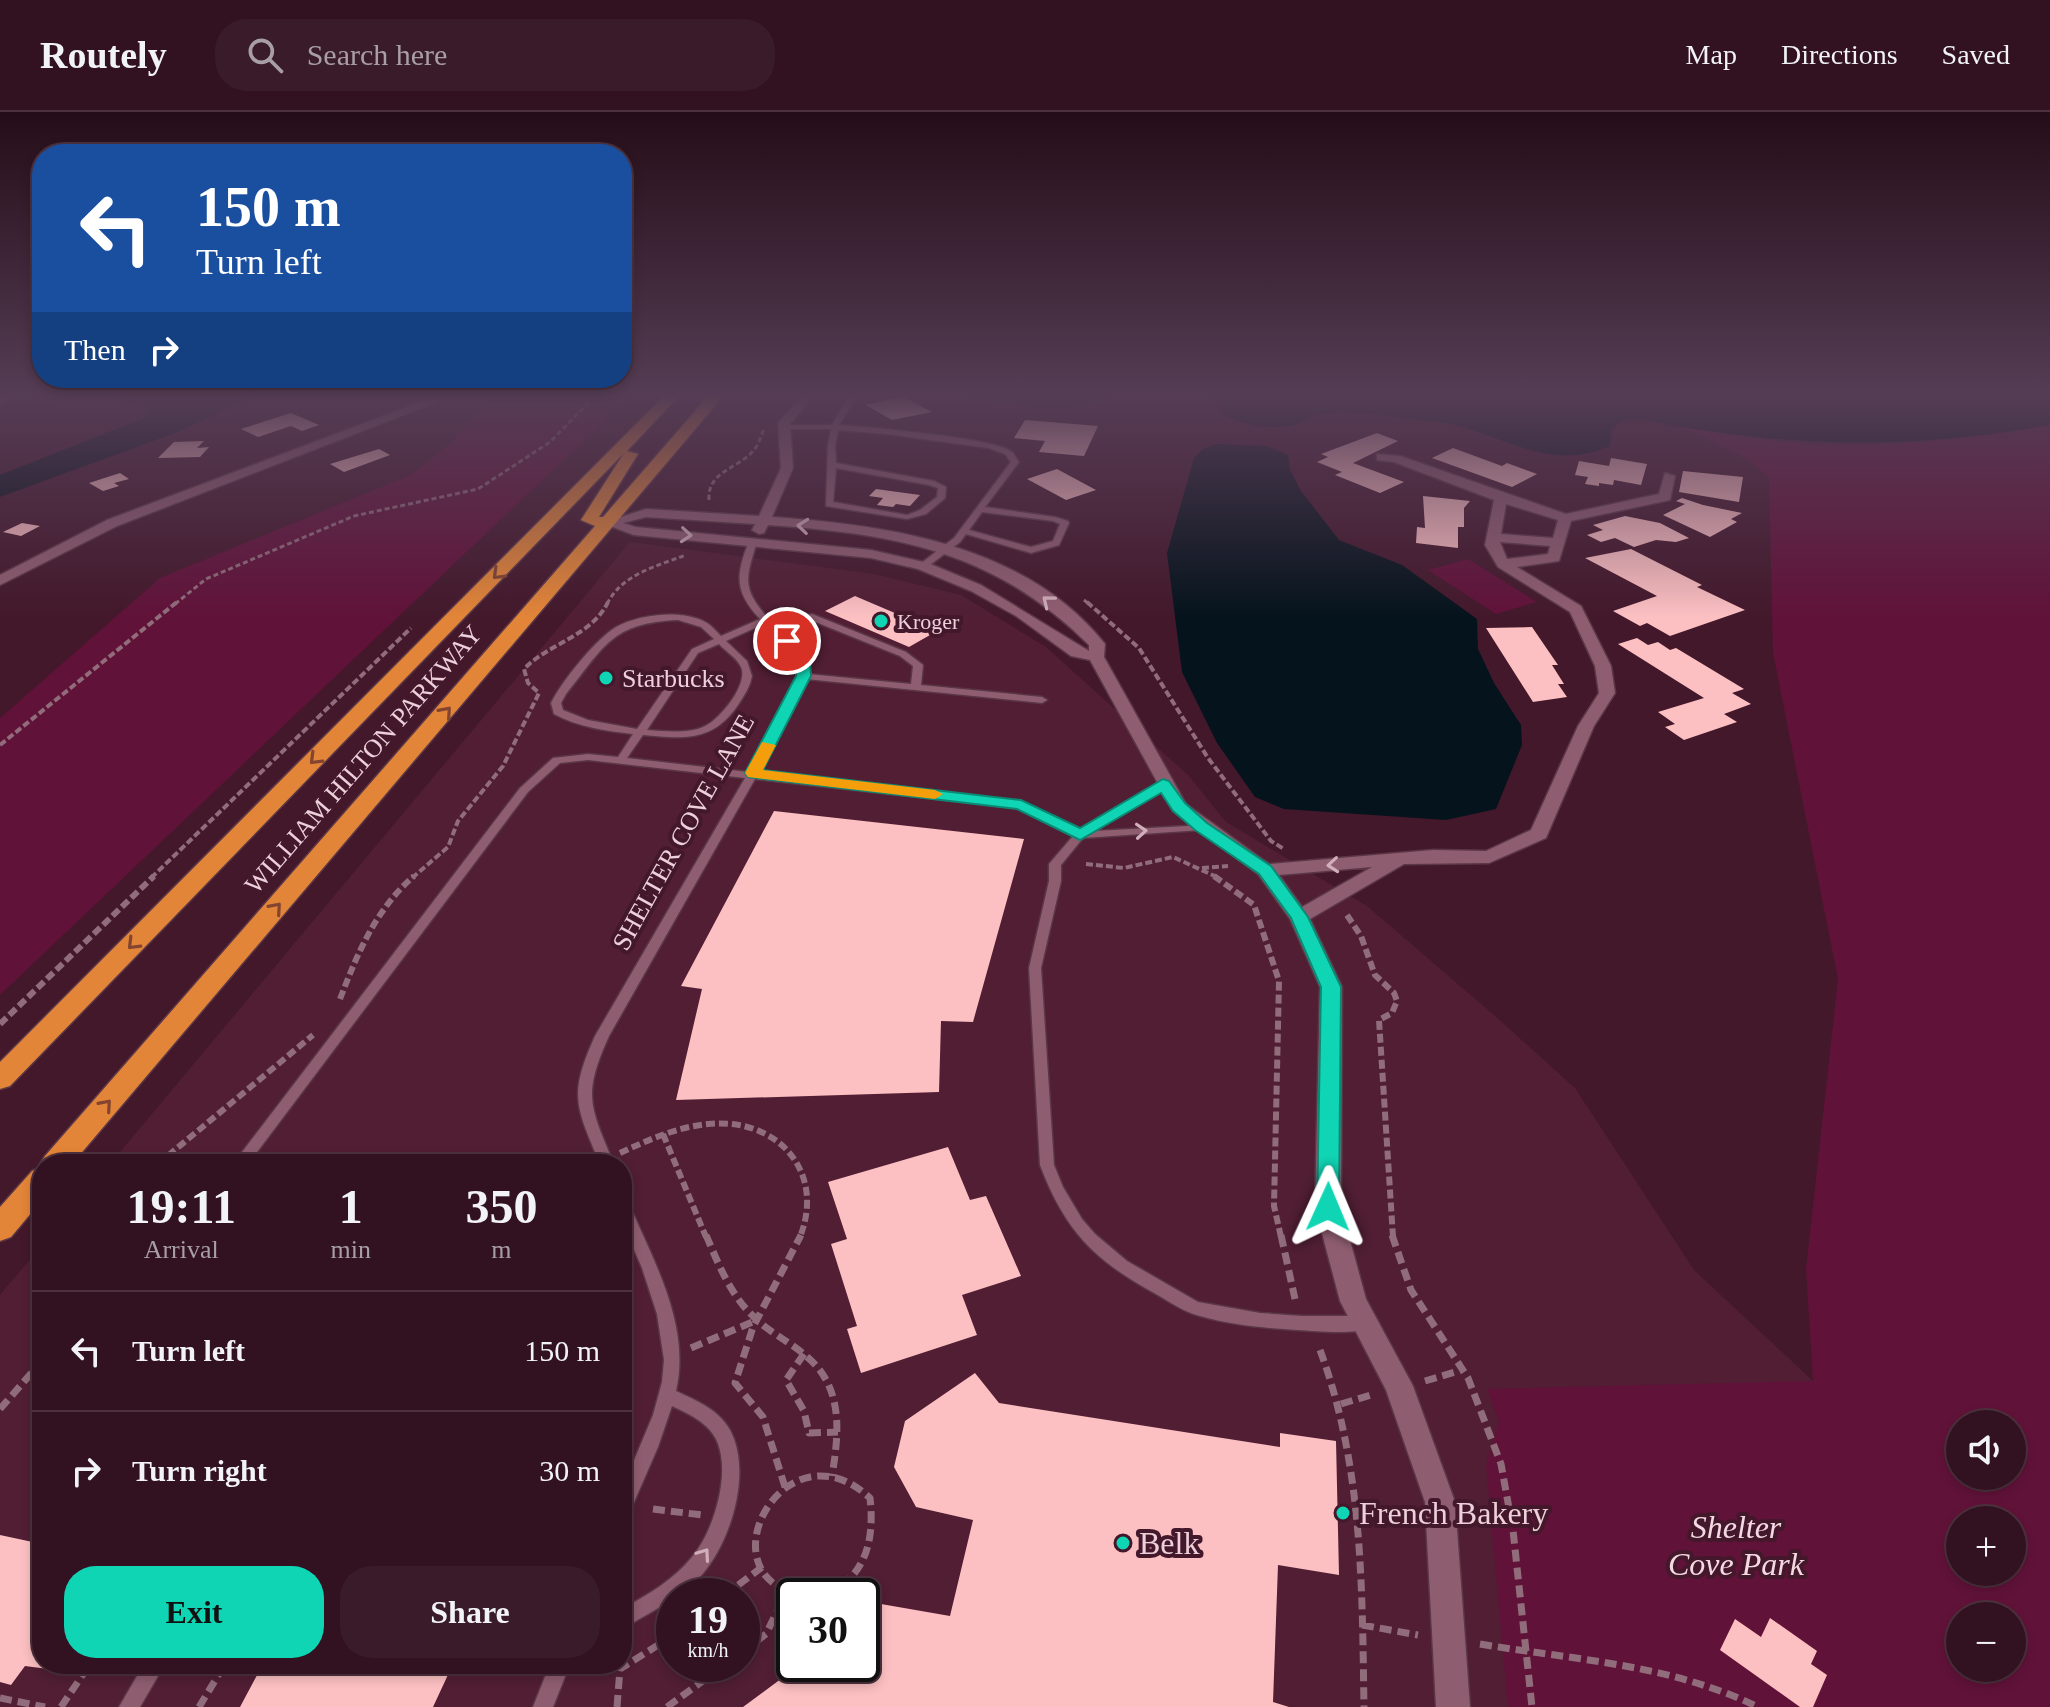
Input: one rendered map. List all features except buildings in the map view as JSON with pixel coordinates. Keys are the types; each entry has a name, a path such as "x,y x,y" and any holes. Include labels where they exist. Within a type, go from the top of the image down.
{"highway":[{"name":"WILLIAM HILTON PARKWAY","path":"0,1079 601,468"},
{"path":"609,523 589,520 623,468"},
{"name":"WILLIAM HILTON PARKWAY","path":"64,1154 655,468"},
{"path":"0,1228 32,1191"}],"street":[{"path":"0,581 112,523 258,468"},
{"path":"753,541 787,468"},
{"path":"1421,468 1565,518 1665,497 1669,476"},
{"path":"1265,870 1401,859 1489,857 1539,834 1586,726 1607,693 1603,666 1576,609 1503,564 1492,545 1501,498"},
{"path":"609,523 646,513 763,521 881,535 944,550 987,565 1032,588 1097,644 1096,657 1163,784 1179,807 1201,827 1265,870 1299,917 1331,987 1328,1207 1353,1301 1399,1386 1440,1502 1453,1707"},
{"path":"1503,564 1554,558 1565,518"},
{"path":"609,523 634,531 871,554 923,566 1021,613 1077,653 1096,657"},
{"path":"1494,537 1558,543"},
{"path":"1299,917 1401,859"}],"lane":[{"path":"832,468 834,483 829,504 907,517 923,512 941,498 942,487 931,483 851,468"},
{"path":"923,566 965,531 1010,468"},
{"path":"965,531 1038,549 1056,543 1065,523 980,509"},
{"path":"753,541 742,582 754,611 787,641 803,661 803,676 1042,700"},
{"path":"621,760 688,658 719,638 763,621 809,616 903,654 918,665 916,687"},
{"path":"668,617 693,619 719,638 748,671 747,682 717,724 694,734 573,721 555,706 602,639 622,626 668,617"},
{"name":"SHELTER COVE LANE","path":"603,1154 583,1103 585,1072 753,773 803,676"},
{"path":"248,1154 535,777 557,760 575,756 621,760 1021,805 1080,835 1201,827"},
{"path":"1163,784 1080,835 1055,864 1055,881 1035,968 1047,1165 1057,1196 1079,1230 1117,1264 1197,1308 1290,1324 1365,1323"},
{"path":"632,1229 656,1290 669,1334 670,1357 659,1421 632,1486"},
{"path":"632,1614 654,1603 704,1557 720,1525 729,1486 730,1466 724,1435 712,1419 666,1394"},
{"path":"129,1707 149,1674"},
{"path":"543,1707 556,1674"}],"path":[{"path":"0,745 206,579 354,516 387,506 478,489 514,468"},
{"path":"718,507 708,500 707,493 713,480 730,468"},
{"path":"337,1006 356,957 388,899 448,847 458,821 503,766 539,693 528,683 524,669 558,640 598,620 613,593 631,577 717,538"},
{"path":"0,1024 415,624"},
{"path":"1086,864 1124,868 1173,857 1227,882 1254,905 1279,981 1274,1206 1295,1299"},
{"path":"1202,868 1226,867 1227,882"},
{"path":"1347,915 1361,936 1375,975 1390,987 1397,1001 1392,1013 1379,1020 1391,1231 1411,1290 1462,1370 1501,1464 1513,1530 1532,1707"},
{"path":"170,1154 321,1028"},
{"path":"622,1154 663,1134 701,1124 729,1123 753,1127 792,1153 805,1173 811,1198 801,1239 786,1274 756,1320 735,1383 760,1409 774,1442 785,1487"},
{"path":"663,1134 733,1292 756,1320 804,1354 835,1390 838,1432 832,1476"},
{"path":"670,1357 756,1320"},
{"path":"1320,1350 1341,1404 1353,1472 1364,1707"},
{"path":"804,1354 786,1380 804,1411 809,1433 838,1432"},
{"path":"1423,1381 1462,1370"},
{"path":"0,1409 32,1372"},
{"path":"1341,1404 1379,1392"},
{"path":"776,1582 762,1567 753,1544 758,1521 770,1498 785,1487 813,1477 832,1476 852,1482 870,1498 874,1523 872,1545 851,1578"},
{"path":"748,1578 762,1567"},
{"path":"760,1638 766,1634 776,1614"},
{"path":"1362,1625 1418,1635"},
{"path":"1480,1644 1626,1665 1689,1678 1735,1694 1758,1707"},
{"path":"632,1661 656,1646"},
{"path":"61,1707 83,1674"},
{"path":"199,1707 219,1674"},
{"path":"617,1707 620,1674"},
{"path":"667,1707 701,1682"},
{"path":"0,1698 45,1707"}],"shaded area":[{"path":"17,468 78,468 0,497 0,475"},
{"path":"1191,468 1290,468 1301,491 1339,540 1402,565 1477,619 1478,649 1494,683 1521,725 1522,745 1496,809 1446,820 1284,809 1255,797 1217,743 1182,672 1167,553"},
{"path":"630,542 874,574 961,595 1046,647 1188,775 1226,822 1367,906 1494,1015 1575,1088 1694,1270 1813,1381 1958,1707 0,1707 0,1295 32,1257 32,1674 632,1674 632,1154 118,1154"}],"green space":[{"path":"418,468 555,468 0,995 0,718 160,578 408,476"},
{"name":"Shelter Cove Park","path":"1758,468 2050,468 2050,1707 1508,1707 1486,1465 1499,1422 1487,1389 1813,1381 1806,1269 1838,979 1773,653 1769,477"},
{"path":"1468,559 1537,602 1496,614 1428,570"}],"slow traffic":[{"path":"768,745 753,773 935,794"}],"place":[{"name":"Kroger","path":"881,621"},
{"name":"Starbucks","path":"606,678"},
{"name":"French Bakery","path":"1343,1513"},
{"name":"Belk","path":"1123,1543"}],"route":[{"path":"787,641 803,661 803,676 753,773 1021,805 1038,810 1080,835 1163,784 1179,807 1201,827 1265,870 1299,917 1313,954 1331,987 1328,1207"}]}
